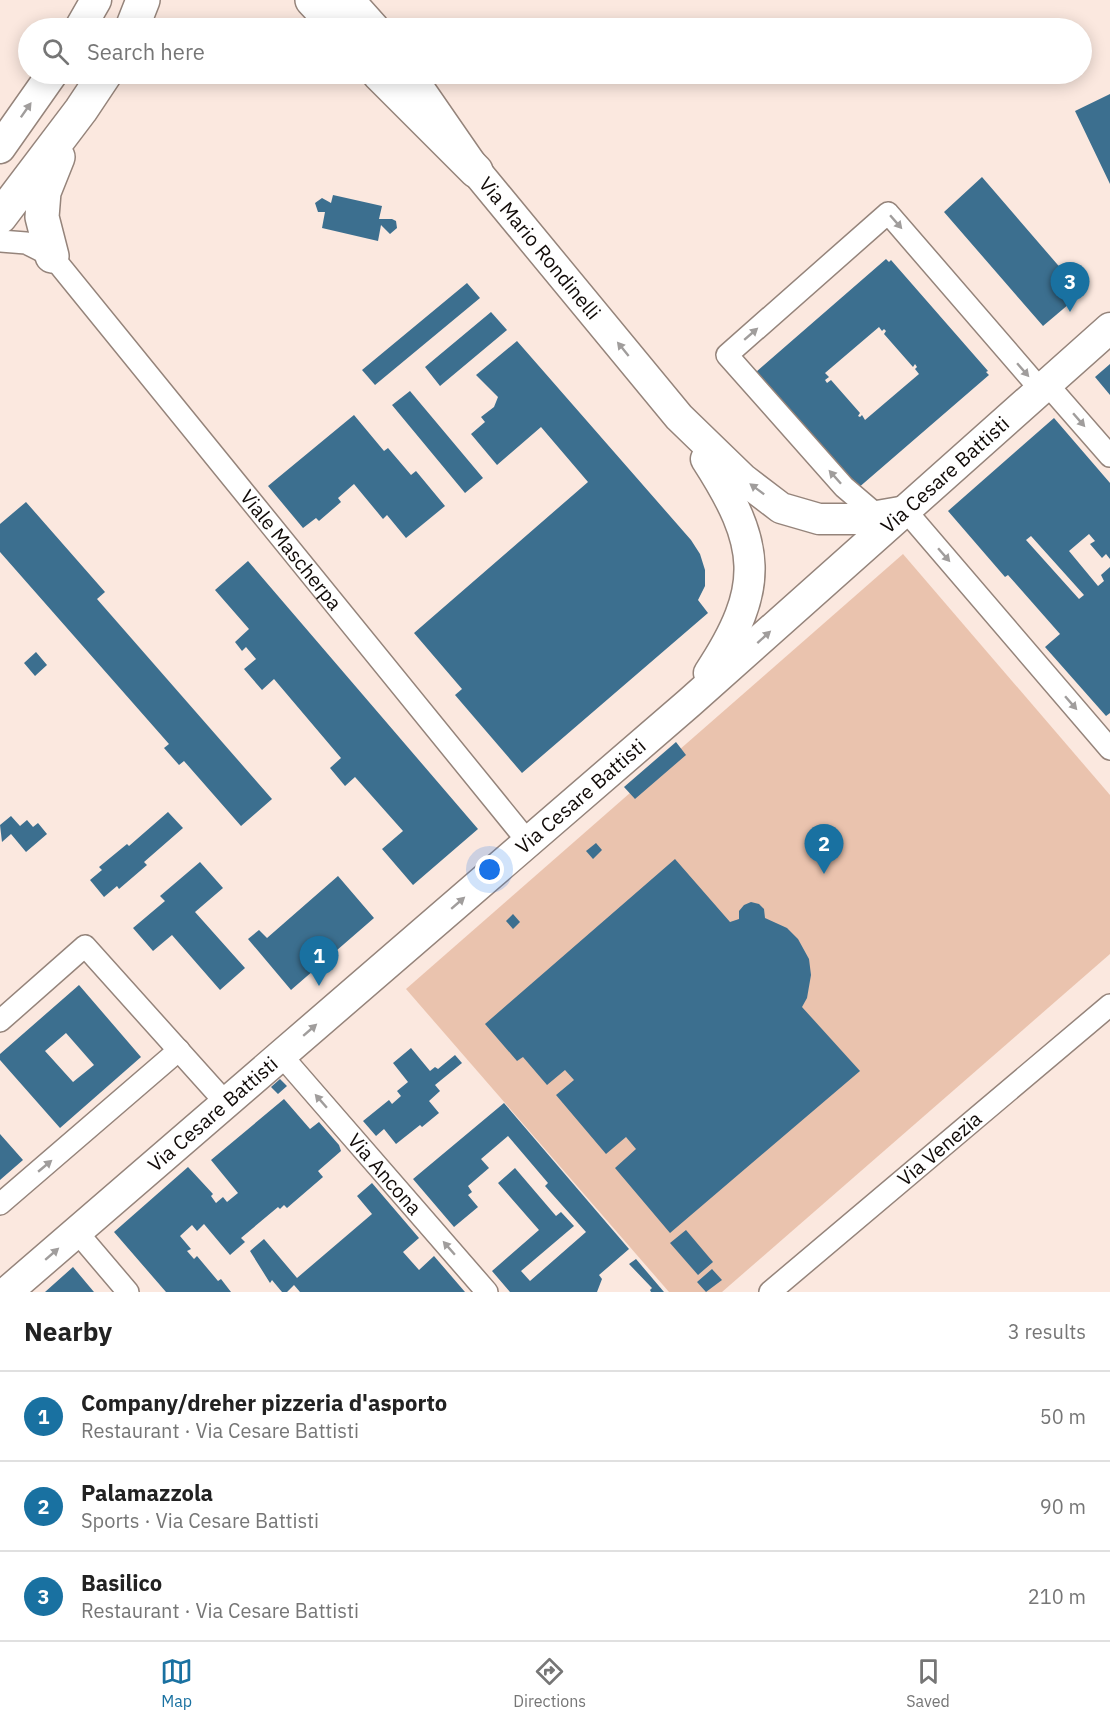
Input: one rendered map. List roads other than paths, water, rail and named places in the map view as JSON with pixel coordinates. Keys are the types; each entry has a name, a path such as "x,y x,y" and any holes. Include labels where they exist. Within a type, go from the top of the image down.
{"highway":[{"path":"136,18 143,0"},
{"path":"312,0 329,18"},
{"path":"0,217 98,84"},
{"path":"389,84 476,171"},
{"path":"52,256 42,218 44,192 81,110"}],"main road":[{"path":"86,18 96,0"},
{"path":"349,0 365,18"},
{"path":"0,148 45,84"},
{"name":"Via Mario Rondinelli","path":"416,84 476,171 679,417 728,492 746,535 751,569 744,608 728,645 689,703"},
{"name":"Via Cesare Battisti","path":"8,1292 529,843 689,703 892,513 1044,387 1110,328"},
{"name":"Via Mario Rondinelli","path":"679,417 743,479 781,508 819,519 860,519 892,513"}],"street":[{"name":"Via Cesare Battisti","path":"892,513 844,487 727,355 888,213 1044,387"},
{"path":"0,241 26,243 52,256"},
{"name":"Viale Mascherpa","path":"52,256 529,843"},
{"path":"1044,387 1110,456"},
{"path":"892,513 1110,749"},
{"path":"0,1021 85,946 226,1103"},
{"name":"Via Venezia","path":"773,1290 1110,1005"},
{"path":"0,1204 179,1050"},
{"name":"Via Ancona","path":"281,1055 488,1292"},
{"path":"77,1232 128,1292"}],"place":[{"name":"Basilico","path":"1070,312"},
{"name":"Palamazzola","path":"824,874"},
{"name":"Company/dreher pizzeria d'asporto","path":"319,986"}]}
